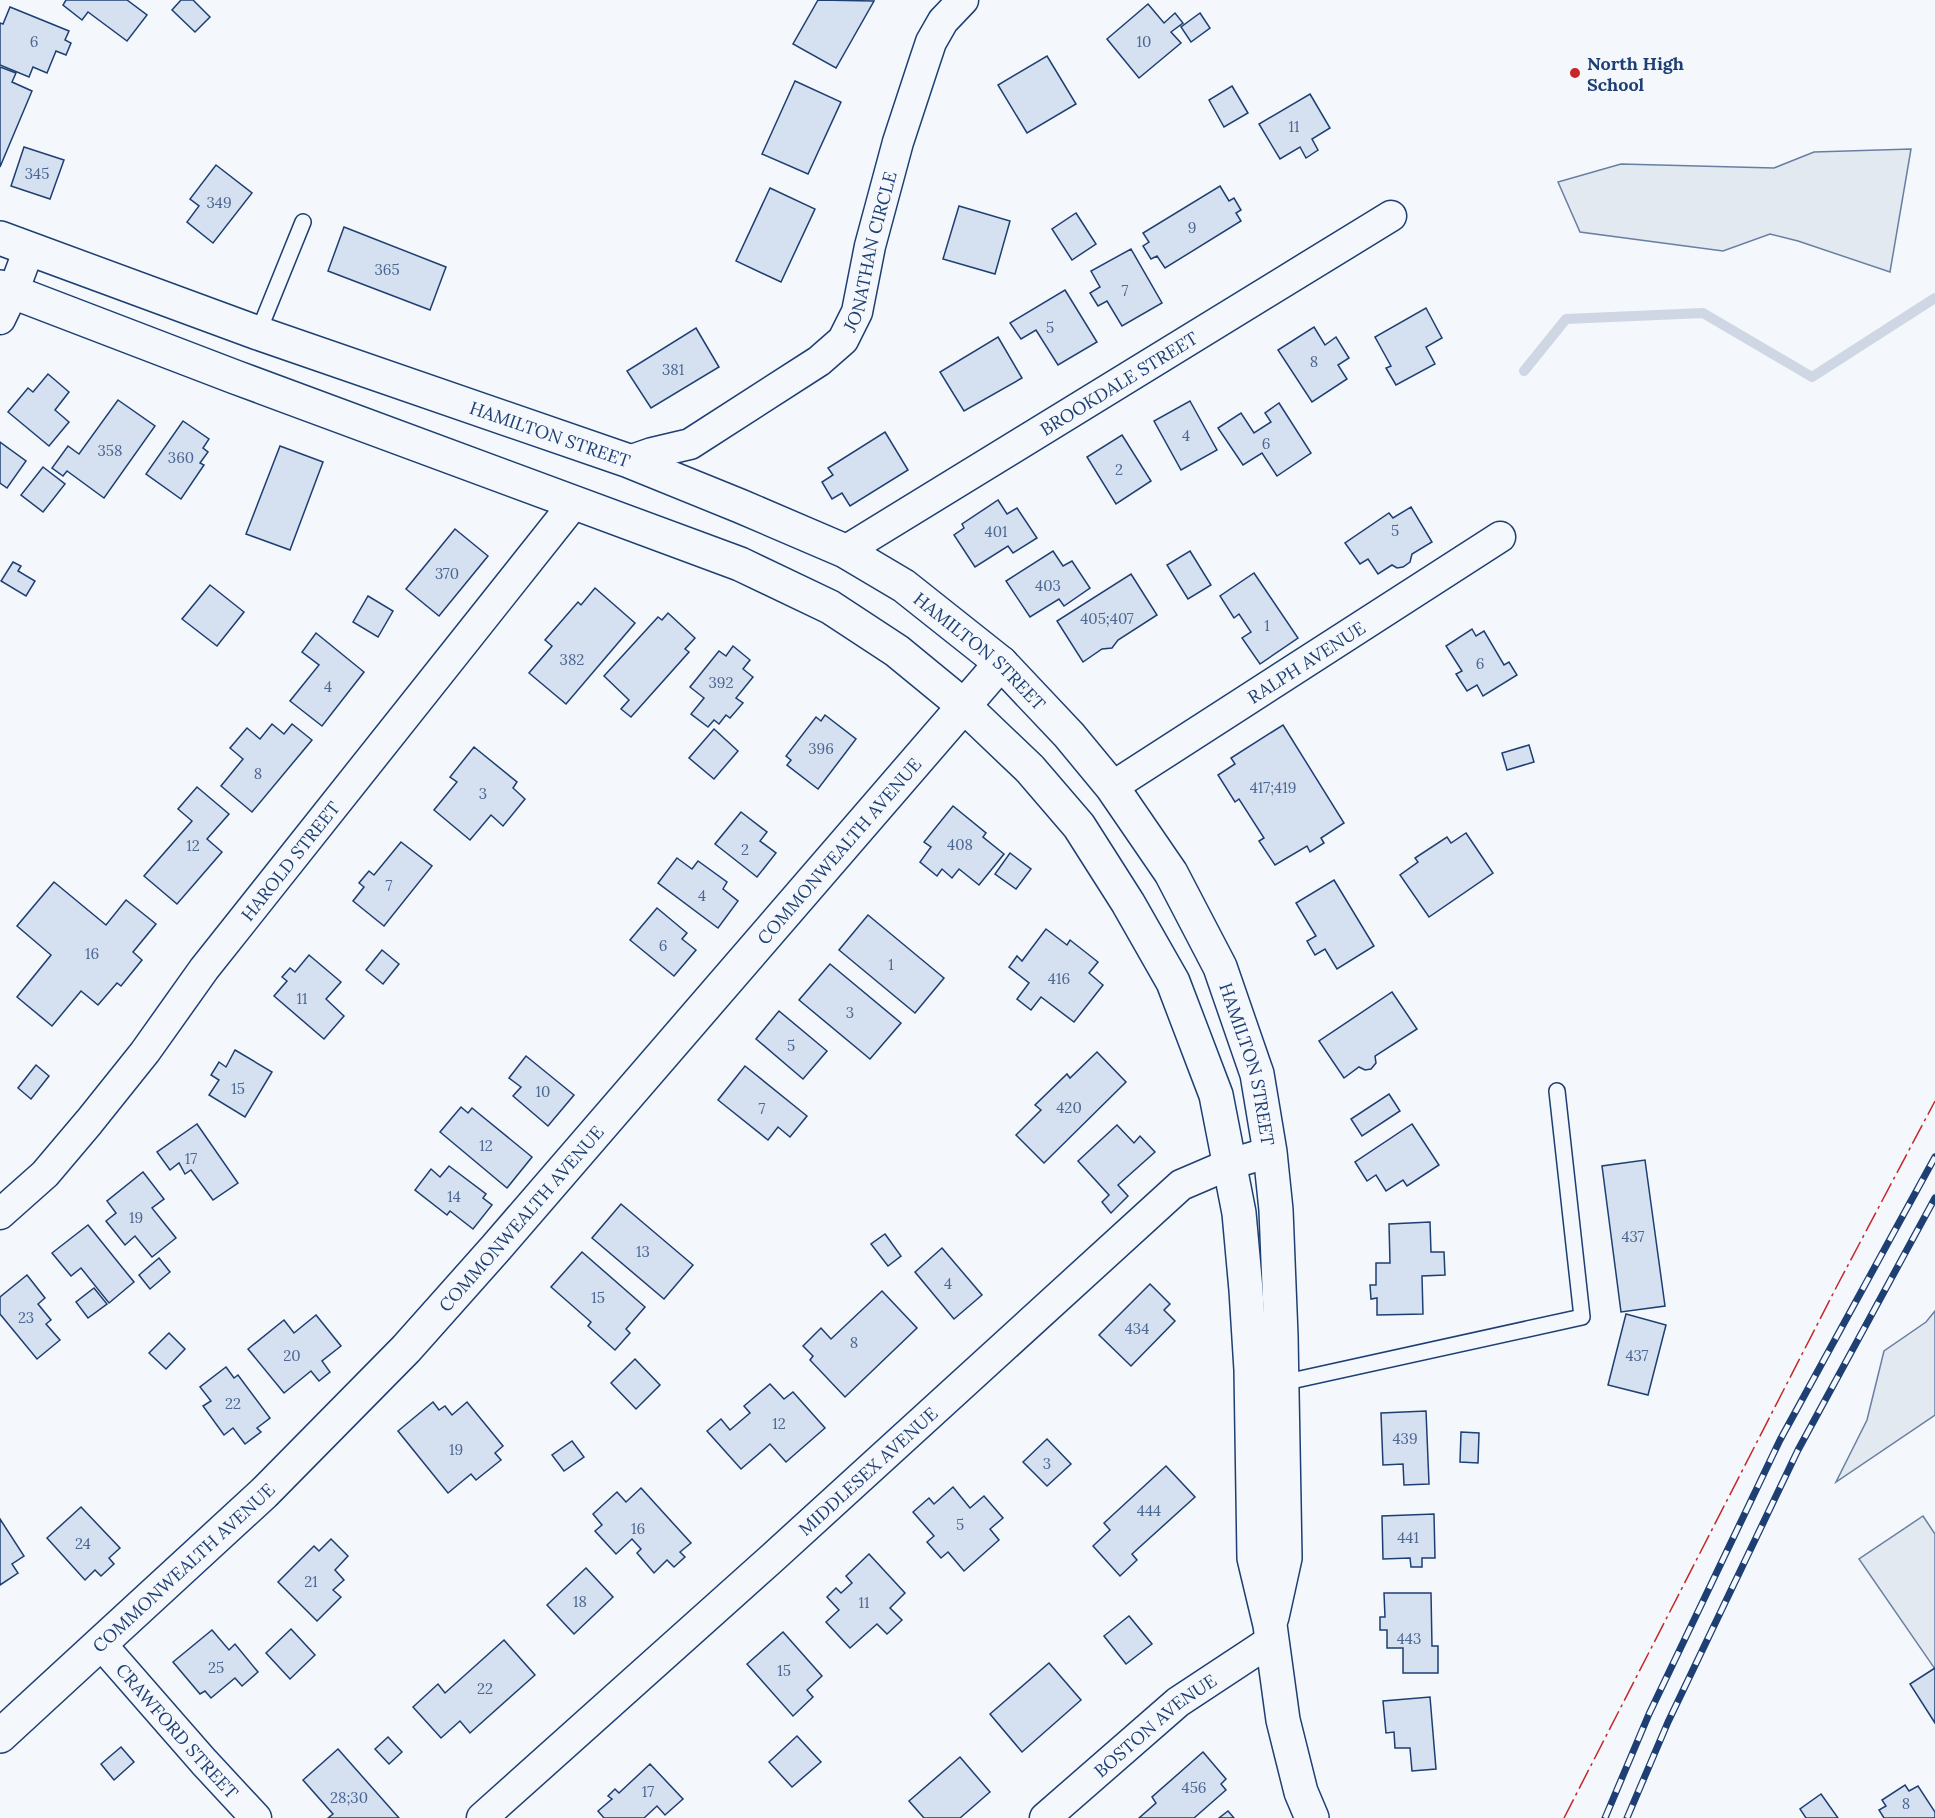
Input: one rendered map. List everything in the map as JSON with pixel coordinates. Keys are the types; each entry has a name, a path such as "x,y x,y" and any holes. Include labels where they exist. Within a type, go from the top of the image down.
{"main road":[{"name":"HAMILTON STREET","path":"15,243 258,333 629,461 845,551 904,586 1001,663 1069,735 1112,787 1171,873 1220,967 1257,1074 1270,1152 1276,1210 1282,1383 1285,1558 1271,1632"},
{"name":"HAMILTON STREET","path":"4,299 59,311 575,502 740,564 830,607 897,651 964,706 1030,770 1079,826 1128,903 1173,982 1216,1095 1239,1213 1246,1290 1251,1370 1254,1558 1271,1632 1283,1720 1301,1792 1312,1818"},
{"name":"COMMONWEALTH AVENUE","path":"0,1737 264,1493 406,1349 1001,663"}],"street":[{"name":"JONATHAN CIRCLE","path":"629,461 690,444 819,361 843,340 857,312 870,246 898,141 928,50 943,21 963,0"},
{"name":"BROOKDALE STREET","path":"845,551 1391,216"},
{"path":"4,299 15,243"},
{"name":"HAROLD STREET","path":"0,1214 45,1174 89,1122 145,1052 204,969 575,502"},
{"name":"RALPH AVENUE","path":"1112,787 1500,537"},
{"name":"MIDDLESEX AVENUE","path":"482,1818 779,1552 1181,1185 1230,1164 1270,1152"},
{"name":"BOSTON AVENUE","path":"1045,1818 1178,1702 1271,1632"},
{"name":"CRAWFORD STREET","path":"100,1643 256,1818"}],"lane":[{"path":"258,333 303,222"},
{"path":"1282,1383 1582,1317 1557,1091"}],"shaded area":[{"path":"1911,149 1890,272 1770,234 1723,251 1580,232 1558,182 1621,164 1774,168 1814,152"},
{"path":"1935,1311 1935,1415 1836,1482 1867,1420 1884,1351 1926,1322"},
{"path":"1923,1516 1935,1534 1935,1669 1859,1559"}],"building":[{"path":"66,0 127,0 147,15 127,41 88,12 82,20 63,5"},
{"path":"181,0 193,0 210,17 195,32 172,10"},
{"path":"818,0 874,1 836,68 793,44"},
{"path":"1148,4 1164,23 1175,13 1183,23 1171,32 1181,43 1139,78 1107,39"},
{"path":"10,7 69,31 65,40 71,43 66,55 56,51 47,73 33,67 29,77 0,65 0,23 3,24"},
{"path":"1200,13 1210,28 1191,42 1181,27"},
{"path":"1047,56 1076,104 1027,133 998,85"},
{"path":"0,67 16,73 12,82 32,91 0,167"},
{"path":"795,81 841,102 808,174 762,154"},
{"path":"1232,86 1248,113 1224,127 1209,100"},
{"path":"1310,94 1330,128 1312,139 1318,150 1306,158 1300,147 1280,159 1259,124"},
{"path":"24,147 64,160 50,199 11,186"},
{"path":"216,165 252,193 213,243 187,222 199,206 190,199"},
{"path":"1220,186 1229,201 1234,198 1241,210 1236,213 1241,221 1165,268 1157,256 1151,259 1143,246 1149,242 1143,233"},
{"path":"770,188 815,209 781,282 736,261"},
{"path":"959,206 1010,221 995,274 943,259"},
{"path":"1076,213 1096,244 1072,260 1052,229"},
{"path":"344,227 446,267 430,310 328,271"},
{"path":"1131,249 1162,303 1122,326 1107,301 1098,306 1090,293 1100,287 1091,271"},
{"path":"1065,290 1097,342 1058,365 1036,330 1021,339 1010,323"},
{"path":"1426,308 1442,338 1426,347 1435,364 1396,385 1386,368 1391,366 1375,337"},
{"path":"1314,327 1325,345 1336,337 1349,358 1338,365 1347,379 1312,402 1278,350"},
{"path":"696,328 719,367 651,408 627,371"},
{"path":"998,337 1022,378 964,411 940,372"},
{"path":"48,374 69,392 55,410 69,422 49,446 8,412 28,388 33,392"},
{"path":"118,400 155,426 104,498 67,471 63,476 52,468 68,446 79,454"},
{"path":"1190,401 1217,450 1181,470 1154,421"},
{"path":"1279,403 1311,453 1277,476 1262,453 1243,465 1218,428 1241,413 1254,433 1271,422 1265,413"},
{"path":"183,421 209,439 203,448 208,452 200,463 204,465 181,499 146,474"},
{"path":"885,432 908,470 850,506 842,493 832,499 822,482 833,475 828,468"},
{"path":"1122,435 1151,481 1116,504 1087,457"},
{"path":"0,442 26,461 7,488 0,483"},
{"path":"280,446 323,462 290,550 246,534"},
{"path":"43,467 65,484 43,512 21,495"},
{"path":"998,500 1007,514 1017,508 1037,538 1013,553 1008,546 975,567 954,535 964,528 962,524"},
{"path":"1411,507 1432,542 1412,554 1410,562 1403,567 1397,568 1392,565 1378,574 1368,559 1360,564 1345,543 1389,513 1393,518"},
{"path":"455,529 488,556 439,616 406,589"},
{"path":"1053,551 1063,566 1072,561 1090,588 1064,606 1059,599 1030,617 1006,581"},
{"path":"1190,551 1211,585 1188,599 1167,565"},
{"path":"13,562 21,566 18,571 35,581 26,596 1,581"},
{"path":"1254,573 1298,638 1260,664 1242,638 1251,632 1239,614 1234,618 1220,596"},
{"path":"1131,574 1157,615 1118,640 1112,648 1102,649 1083,662 1057,621"},
{"path":"210,585 244,612 217,646 182,619"},
{"path":"595,588 635,623 566,704 529,673 552,646 545,640 578,602 581,605"},
{"path":"368,596 393,611 378,637 353,622"},
{"path":"668,613 695,638 685,649 689,652 631,717 621,709 629,700 604,676 658,617 662,620"},
{"path":"1472,629 1476,636 1484,631 1504,665 1509,662 1517,675 1483,696 1477,685 1467,691 1456,674 1462,671 1446,646"},
{"path":"316,633 364,672 322,726 290,701 319,665 302,652"},
{"path":"733,646 750,660 743,669 753,677 736,698 743,703 730,718 726,715 719,724 714,720 708,727 691,714 704,698 690,687 719,651 726,656"},
{"path":"825,715 856,739 818,789 787,765 791,760 786,756 816,717 821,721"},
{"path":"272,724 284,734 292,724 312,740 252,812 221,786 243,759 230,748 247,728 260,739"},
{"path":"1283,725 1344,823 1321,838 1324,843 1310,852 1307,846 1275,865 1259,841 1264,838 1239,799 1235,802 1218,775 1235,764 1231,758"},
{"path":"714,729 738,751 714,779 689,758"},
{"path":"1529,745 1534,762 1507,770 1502,753"},
{"path":"474,747 517,782 513,788 525,799 503,826 491,815 470,840 434,810 457,782 450,777"},
{"path":"197,787 229,814 207,839 222,852 177,904 144,876 192,821 178,809"},
{"path":"953,806 986,833 983,837 1004,854 979,885 959,869 952,878 942,869 937,876 920,862 931,847 924,842"},
{"path":"741,812 767,832 760,841 776,853 757,877 715,844"},
{"path":"1466,833 1493,873 1429,917 1400,875 1418,862 1415,858 1447,837 1451,843"},
{"path":"401,842 432,866 384,926 353,901 364,887 359,883 369,871 374,875"},
{"path":"1010,853 1031,869 1016,889 995,874"},
{"path":"677,858 692,869 698,861 727,882 723,889 738,901 718,928 658,883"},
{"path":"1334,880 1374,946 1337,969 1325,949 1315,955 1307,941 1316,936 1296,903"},
{"path":"54,882 106,925 126,900 156,924 133,952 142,960 121,986 117,983 98,1005 81,991 52,1026 17,997 51,955 17,926"},
{"path":"657,908 687,933 682,939 696,950 674,976 630,940"},
{"path":"868,915 944,978 915,1013 839,950"},
{"path":"1046,929 1067,945 1070,940 1098,962 1089,973 1103,985 1074,1022 1041,997 1031,1010 1017,999 1029,983 1009,967 1017,956 1022,961"},
{"path":"382,950 399,964 383,984 366,970"},
{"path":"309,955 341,982 326,999 344,1016 324,1039 274,996 287,981 282,977 290,968 295,972"},
{"path":"830,964 901,1023 870,1059 799,1000"},
{"path":"1392,992 1417,1029 1375,1056 1376,1063 1371,1069 1365,1070 1359,1067 1344,1078 1319,1041"},
{"path":"779,1011 827,1051 803,1079 756,1039"},
{"path":"235,1050 272,1072 245,1117 209,1095 219,1080 211,1075 219,1062 226,1067"},
{"path":"1097,1052 1126,1082 1044,1163 1016,1135 1041,1110 1035,1105 1067,1074 1070,1078"},
{"path":"526,1056 574,1095 548,1126 513,1096 521,1087 509,1078"},
{"path":"36,1065 49,1076 31,1099 18,1088"},
{"path":"745,1066 807,1116 790,1137 778,1127 768,1140 718,1100"},
{"path":"1389,1094 1400,1111 1362,1136 1351,1119"},
{"path":"461,1107 468,1113 472,1108 532,1157 507,1188 440,1132"},
{"path":"197,1124 238,1183 213,1200 191,1170 185,1174 179,1163 170,1170 157,1152"},
{"path":"1412,1124 1439,1165 1407,1186 1403,1180 1386,1191 1376,1175 1367,1181 1355,1162"},
{"path":"1117,1125 1134,1143 1140,1136 1155,1152 1118,1185 1128,1196 1111,1213 1102,1202 1109,1195 1078,1161"},
{"path":"1645,1160 1665,1306 1621,1312 1602,1166"},
{"path":"449,1166 486,1194 483,1198 492,1205 473,1229 450,1211 447,1215 415,1190 431,1169 440,1177"},
{"path":"143,1172 164,1199 152,1208 176,1238 152,1257 135,1236 125,1245 106,1221 116,1213 107,1201"},
{"path":"621,1204 693,1265 664,1299 592,1238"},
{"path":"1430,1222 1431,1252 1444,1252 1445,1275 1422,1276 1423,1314 1377,1315 1377,1298 1371,1299 1370,1285 1376,1285 1376,1263 1390,1263 1389,1224"},
{"path":"88,1225 134,1282 109,1303 81,1268 71,1276 52,1253"},
{"path":"885,1234 901,1256 888,1266 871,1244"},
{"path":"942,1248 982,1295 954,1319 915,1272"},
{"path":"582,1252 645,1307 626,1329 630,1333 615,1350 588,1326 591,1322 551,1287"},
{"path":"159,1258 170,1272 150,1289 139,1275"},
{"path":"27,1275 45,1298 38,1304 51,1320 46,1324 60,1340 37,1359 0,1314 0,1297"},
{"path":"1150,1284 1170,1304 1164,1310 1175,1321 1131,1366 1099,1335"},
{"path":"94,1288 107,1304 88,1318 76,1302"},
{"path":"882,1291 917,1328 845,1397 810,1360 813,1356 803,1346 821,1328 831,1339"},
{"path":"1626,1314 1666,1325 1648,1395 1608,1385"},
{"path":"316,1315 341,1346 322,1361 330,1372 319,1381 311,1371 284,1393 248,1349 284,1320 294,1333"},
{"path":"169,1333 185,1349 166,1369 149,1353"},
{"path":"635,1359 660,1385 636,1409 611,1383"},
{"path":"226,1367 234,1378 238,1375 270,1418 257,1428 261,1432 245,1444 233,1428 224,1435 203,1406 211,1401 200,1387"},
{"path":"770,1384 784,1399 793,1392 825,1428 786,1462 770,1444 741,1469 707,1431 721,1419 730,1430 750,1413 744,1406"},
{"path":"433,1402 439,1410 445,1406 452,1415 467,1402 503,1446 495,1453 501,1460 476,1480 471,1474 448,1493 398,1431"},
{"path":"1426,1411 1429,1484 1404,1485 1403,1464 1383,1465 1381,1413"},
{"path":"1461,1432 1479,1433 1478,1463 1460,1462"},
{"path":"1047,1439 1071,1464 1047,1486 1023,1462"},
{"path":"572,1441 584,1457 564,1471 552,1455"},
{"path":"1166,1466 1195,1497 1132,1554 1137,1560 1120,1576 1093,1546 1110,1530 1104,1523"},
{"path":"953,1487 970,1508 984,1496 1003,1518 990,1529 999,1540 964,1571 948,1552 941,1558 927,1542 934,1536 913,1512 929,1498 934,1504"},
{"path":"641,1488 691,1543 680,1552 685,1557 674,1567 667,1560 654,1573 637,1553 641,1549 632,1539 616,1554 595,1531 602,1525 593,1514 617,1492 626,1502"},
{"path":"81,1507 120,1548 109,1558 114,1564 101,1576 95,1570 85,1580 47,1538"},
{"path":"1434,1514 1435,1558 1422,1558 1422,1567 1411,1567 1410,1558 1383,1559 1382,1516"},
{"path":"0,1519 24,1556 12,1564 18,1573 0,1585"},
{"path":"331,1539 348,1556 335,1570 344,1580 333,1590 341,1597 317,1621 278,1582 314,1546 319,1551"},
{"path":"869,1554 905,1593 890,1608 902,1620 887,1634 877,1624 850,1648 826,1622 839,1610 827,1597 836,1588 841,1593 852,1583 846,1576"},
{"path":"586,1568 613,1597 574,1634 547,1605"},
{"path":"1384,1593 1431,1593 1432,1646 1438,1646 1438,1673 1403,1673 1403,1648 1387,1648 1387,1630 1380,1630 1380,1617 1385,1617"},
{"path":"1129,1616 1152,1644 1126,1664 1104,1636"},
{"path":"291,1629 315,1655 290,1679 266,1653"},
{"path":"212,1630 229,1650 235,1644 258,1672 242,1686 235,1678 211,1698 205,1691 200,1694 173,1662"},
{"path":"783,1632 822,1676 807,1690 813,1697 793,1716 747,1664"},
{"path":"504,1640 535,1675 470,1733 460,1721 441,1738 413,1707 438,1684 445,1693"},
{"path":"1049,1663 1081,1700 1022,1752 990,1714"},
{"path":"1935,1668 1935,1723 1910,1684"},
{"path":"1430,1697 1436,1769 1412,1771 1410,1748 1395,1748 1394,1732 1386,1733 1383,1701"},
{"path":"797,1736 821,1762 792,1787 769,1762"},
{"path":"388,1737 402,1752 389,1764 375,1749"},
{"path":"121,1747 134,1762 114,1780 101,1764"},
{"path":"338,1749 399,1818 328,1818 333,1814 303,1780"},
{"path":"1203,1752 1226,1779 1221,1784 1226,1790 1194,1818 1139,1818 1156,1803 1152,1797"},
{"path":"960,1757 990,1792 960,1818 924,1818 909,1801"},
{"path":"650,1764 683,1799 665,1815 657,1806 644,1818 604,1818 598,1811 612,1799 608,1796 615,1789 619,1793"},
{"path":"1905,1785 1909,1791 1918,1786 1935,1812 1935,1818 1884,1818 1879,1810 1886,1806 1882,1800"},
{"path":"1821,1794 1838,1818 1806,1818 1800,1809"},
{"path":"1228,1811 1234,1818 1219,1818"}],"waterway":[{"path":"1524,371 1566,319 1703,313 1812,377 1935,298"}],"railway":[{"path":"1605,1818 1649,1714 1780,1440 1935,1157"},
{"path":"1627,1818 1668,1722 1798,1450 1935,1198"}],"power":[{"path":"1564,1818 1838,1284 1935,1101"}],"place":[{"name":"North High School","path":"1575,73"}]}
